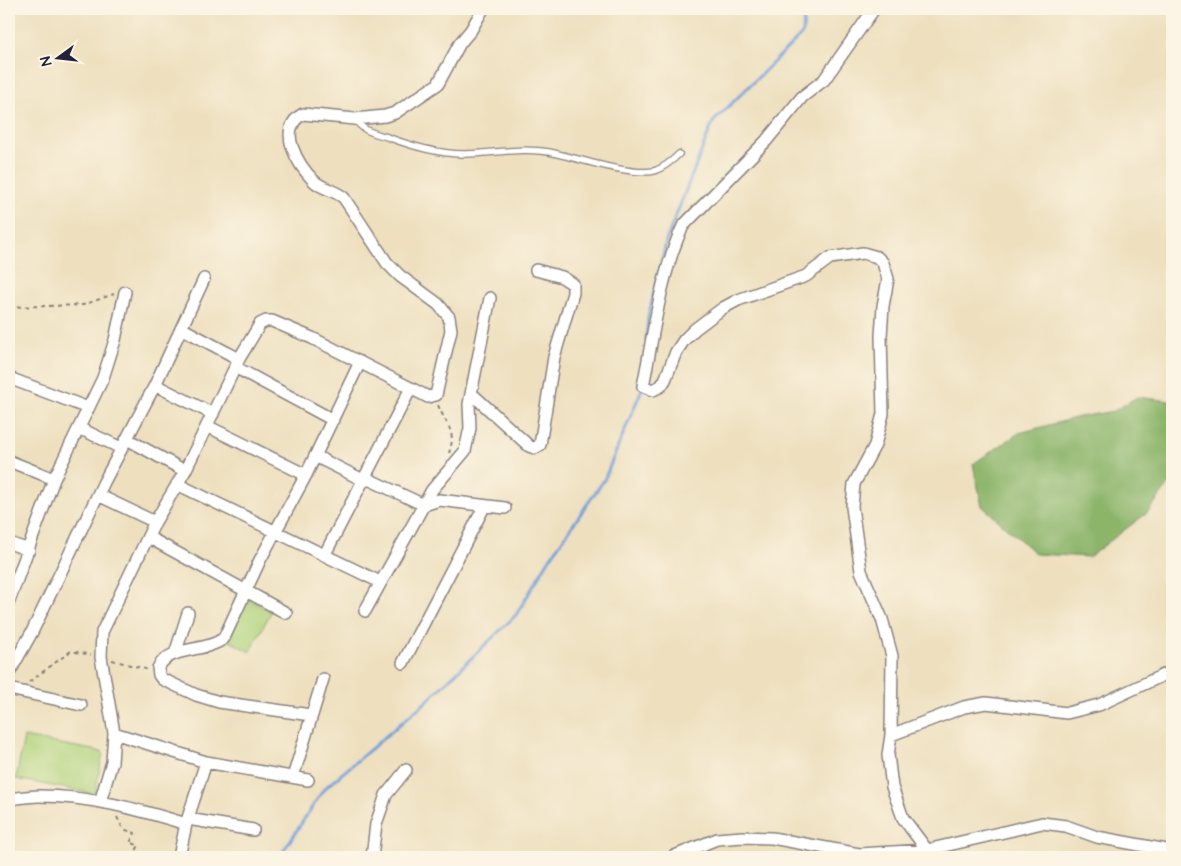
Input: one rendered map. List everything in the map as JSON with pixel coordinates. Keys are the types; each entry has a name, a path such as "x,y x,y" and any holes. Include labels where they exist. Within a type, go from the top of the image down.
{"street":[{"path":"106,802 114,733 101,657 102,632 155,522 185,471 237,363 256,330 266,321 272,321 312,338 428,397 435,396 451,330 446,311 387,263 344,198 336,191 315,182 292,150 290,132 293,124 300,116 309,114 355,119 390,115 435,87 442,78 460,43 471,30 483,9"},
{"path":"874,9 824,80 802,97 766,141 683,226 676,241 662,290 643,386 653,390 661,386 676,352 684,340 695,328 738,300 806,276 830,258 863,253 876,257 883,263 888,279 883,306 881,336 882,414 875,445 854,484 852,496 861,571 882,619 892,656 891,735 888,755 892,787 902,818 927,850"},
{"path":"472,394 528,446 535,448 540,445 554,358 573,293 573,284 562,276 536,270"},
{"path":"9,673 32,632 98,495 183,329 204,279"},
{"path":"9,601 54,479 103,378 115,340 125,292"},
{"path":"365,611 438,482 465,450 470,428 472,394 490,298"},
{"path":"183,329 333,420"},
{"path":"311,715 218,702 196,695 162,679 158,672 164,659 175,654 213,645 224,638 275,531 306,475 360,362"},
{"path":"9,378 88,408"},
{"path":"155,385 213,414"},
{"path":"325,554 411,388"},
{"path":"207,426 306,475"},
{"path":"79,428 124,443 185,471"},
{"path":"315,456 424,505 439,500 484,507 505,508"},
{"path":"9,461 54,479"},
{"path":"177,484 380,582"},
{"path":"98,495 155,522"},
{"path":"403,663 484,507"},
{"path":"148,537 286,613"},
{"path":"9,543 28,550"},
{"path":"175,654 188,613"},
{"path":"891,735 964,707 986,703 1067,714 1099,706 1172,671"},
{"path":"293,777 323,679"},
{"path":"10,689 81,705"},
{"path":"114,733 206,762 308,780"},
{"path":"179,857 187,821 206,762"},
{"path":"372,857 376,824 386,795 406,770"},
{"path":"9,799 40,796 106,802 134,807 187,821 253,830"},
{"path":"672,857 717,839 742,837 772,838 859,854 927,850 1042,823 1066,826 1098,837 1172,851"}],"lane":[{"path":"355,119 362,129 430,150 454,154 519,150 541,152 646,171 661,168 679,154"}],"path":[{"path":"9,307 83,305 125,292"},
{"path":"435,396 453,434 453,440 447,457"},
{"path":"10,689 25,685 70,651 158,672"},
{"path":"106,802 123,828 135,833 130,843 139,844 133,857"}],"green space":[{"path":"1137,397 1171,401 1172,480 1148,512 1089,557 1036,554 982,506 973,464 1019,433 1079,417 1114,411"},
{"path":"248,599 271,612 250,652 226,639"},
{"path":"24,737 103,752 95,794 16,779"}],"waterway":[{"path":"646,340 648,317 667,238 713,122 803,33 804,9"},
{"path":"271,857 280,856 324,789 427,701 516,615 550,558 604,480 642,389"}]}
